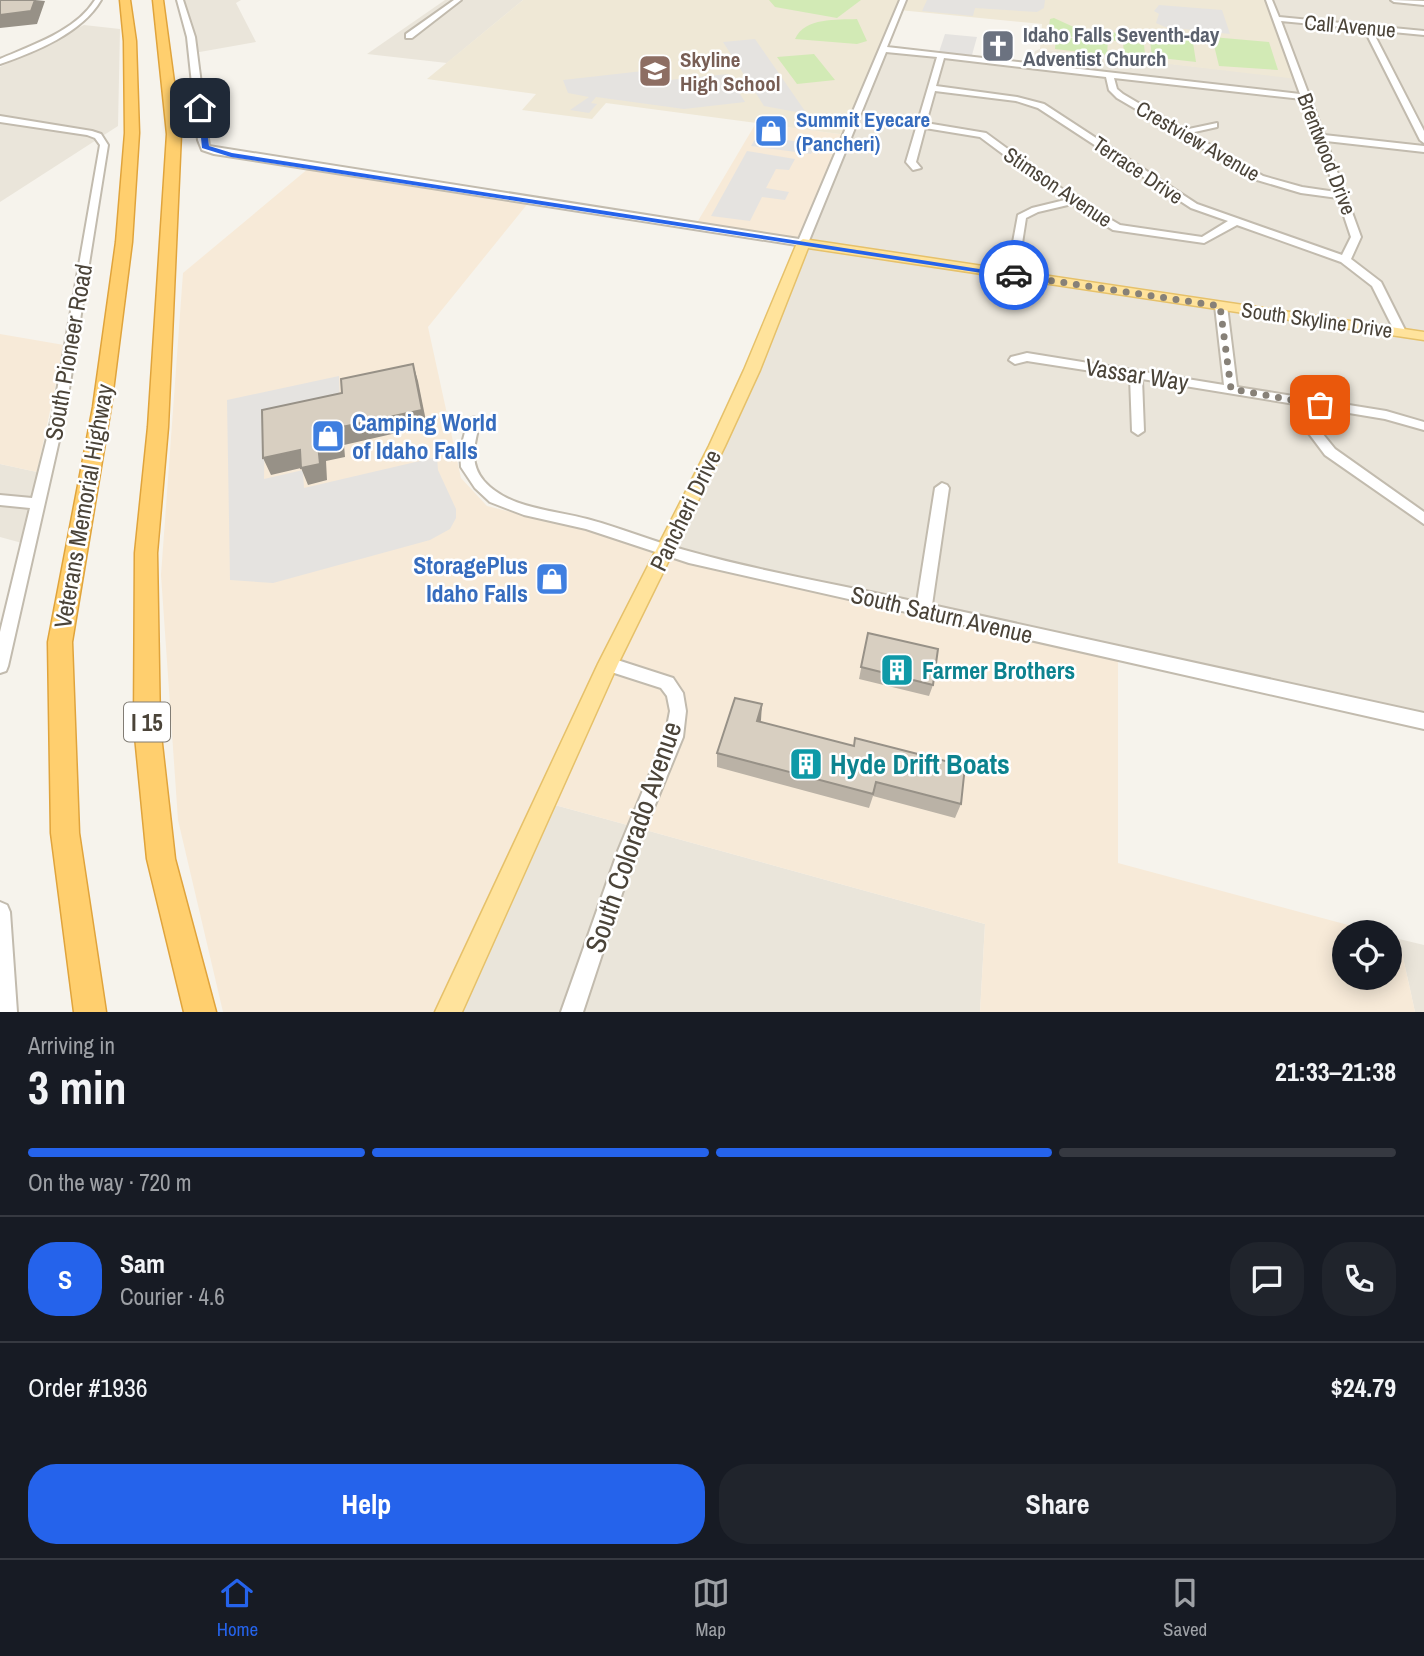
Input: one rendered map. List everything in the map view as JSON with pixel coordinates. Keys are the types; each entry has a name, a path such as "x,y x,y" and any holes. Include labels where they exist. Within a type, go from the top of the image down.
{"highway":[{"name":"Veterans Memorial Highway","path":"90,1012 65,833 60,642 102,407 124,242 132,133 130,41 125,0"},
{"name":"I 15","path":"158,0 174,134 158,427 146,553 147,726 161,859 200,1012"}],"main road":[{"name":"South Skyline Drive","path":"803,243 1424,336"},
{"name":"Pancheri Drive","path":"448,1012 608,664 752,370 803,243"}],"street":[{"path":"0,62 63,31 86,15 97,0"},
{"name":"South Skyline Drive","path":"180,0 191,37 205,148 803,243"},
{"path":"409,36 458,0"},
{"name":"Pancheri Drive","path":"803,243 903,0"},
{"name":"Brentwood Drive","path":"1269,0 1323,138 1356,237 1345,260"},
{"path":"1394,0 1424,3"},
{"name":"Call Avenue","path":"1277,19 1424,33"},
{"path":"1367,28 1424,140"},
{"path":"883,49 1305,97"},
{"path":"916,168 911,162 941,55"},
{"name":"Crestview Avenue","path":"1110,75 1113,90 1260,178 1301,190 1342,196"},
{"name":"Terrace Drive","path":"933,88 1017,99 1041,106 1176,197 1234,222 1345,260"},
{"name":"South Pioneer Road","path":"0,119 89,133 98,136 104,145 59,414 39,504 1,644 0,666"},
{"name":"Stimson Avenue","path":"922,125 983,135 1073,201 1117,228 1204,240 1234,222"},
{"path":"1181,133 1214,125"},
{"path":"1323,138 1424,149"},
{"path":"1012,275 1021,217 1035,210 1073,201"},
{"path":"1345,260 1377,284 1400,332"},
{"path":"1220,306 1231,389"},
{"name":"Vassar Way","path":"1015,359 1027,357 1231,389 1386,415 1424,426"},
{"path":"1136,374 1138,431"},
{"path":"1307,403 1307,423 1329,452 1424,519"},
{"name":"South Saturn Avenue","path":"474,421 467,451 468,467 480,485 495,498 515,507 587,524 666,550 1424,721"},
{"path":"923,610 942,488"},
{"path":"0,500 39,504"},
{"name":"South Colorado Avenue","path":"572,1012 627,851 674,737 678,711 675,693 667,683 608,664"},
{"path":"0,912 6,1012"}],"shaded area":[{"path":"175,0 241,0 236,3 256,42 194,53"},
{"path":"445,0 523,0 447,63 367,54"},
{"name":"Skyline High School","path":"523,0 1269,0 1297,79 1040,49 1042,24 899,10 847,135 606,103 592,119 522,110 536,94 427,79"},
{"path":"927,0 1045,0 1044,8 1037,12 975,8 973,16 922,11"},
{"path":"1269,0 1424,0 1424,721 665,550 717,446 883,49 1032,66 1035,51 1040,49 1296,78"},
{"path":"1159,5 1222,10 1230,34 1165,27 1156,23 1159,14 1154,11"},
{"path":"84,25 120,29 118,126 0,202 0,67"},
{"path":"945,34 977,37 972,55 939,52"},
{"path":"755,39 807,114 764,106 723,42"},
{"path":"643,71 669,80 728,74 745,102 684,109 596,97 591,103 597,104 589,113 570,110 589,97 568,93 563,80"},
{"path":"756,123 847,135 803,243 695,226"},
{"path":"757,136 816,144 811,154 751,146"},
{"path":"747,151 795,159 789,170 776,169 766,188 789,192 785,200 762,197 750,221 711,216"},
{"path":"309,168 529,202 428,327 461,478 487,506 665,550 1118,653 1118,863 1332,921 1332,990 1402,990 1402,953 1415,1012 980,1012 985,924 544,802 448,1012 223,1012 178,820 161,575 183,273"},
{"path":"0,334 64,345 37,472 0,464"},
{"path":"339,376 340,407 265,425 264,479 303,470 304,488 437,457 438,470 456,509 456,518 450,529 430,540 273,583 230,580 227,400"},
{"path":"0,464 37,472 22,543 0,537"},
{"path":"544,802 985,924 980,1012 448,1012"},
{"path":"1402,940 1424,945 1424,1012 1415,1012 1402,953"}],"green space":[{"path":"769,0 861,0 837,18 775,7"},
{"path":"1054,18 1078,29 1130,34 1130,41 1144,45 1145,54 1124,55 1123,42 1108,40 1107,55 1055,49 1056,38 1081,38 1048,34 1050,19"},
{"path":"857,19 867,41 857,44 795,39 800,32 814,23"},
{"path":"1149,32 1192,36 1196,62 1152,57"},
{"path":"1212,37 1269,42 1278,70 1219,66"},
{"path":"814,54 835,80 797,84 777,57"}],"building":[{"path":"0,0 35,0 31,11 0,15"},
{"name":"Camping World of Idaho Falls","path":"413,364 422,410 337,428 338,440 318,444 320,464 301,468 300,450 263,458 262,410 342,393 341,379"},
{"name":"Farmer Brothers","path":"868,633 938,649 933,685 861,667"},
{"name":"Hyde Drift Boats","path":"735,698 762,704 757,721 854,746 855,738 965,766 961,804 876,782 873,794 717,753"}],"way so far":[{"path":"1014,275 1220,306 1231,389 1320,405"}],"place":[{"name":"Idaho Falls Seventh-day Adventist Church","path":"998,46"},
{"name":"Skyline High School","path":"655,71"},
{"name":"Summit Eyecare (Pancheri)","path":"771,131"},
{"name":"Camping World of Idaho Falls","path":"328,436"},
{"name":"StoragePlus Idaho Falls","path":"552,579"},
{"name":"Farmer Brothers","path":"897,670"},
{"name":"Hyde Drift Boats","path":"806,764"}],"route":[{"path":"200,108 205,148 231,155 1014,275"}]}
